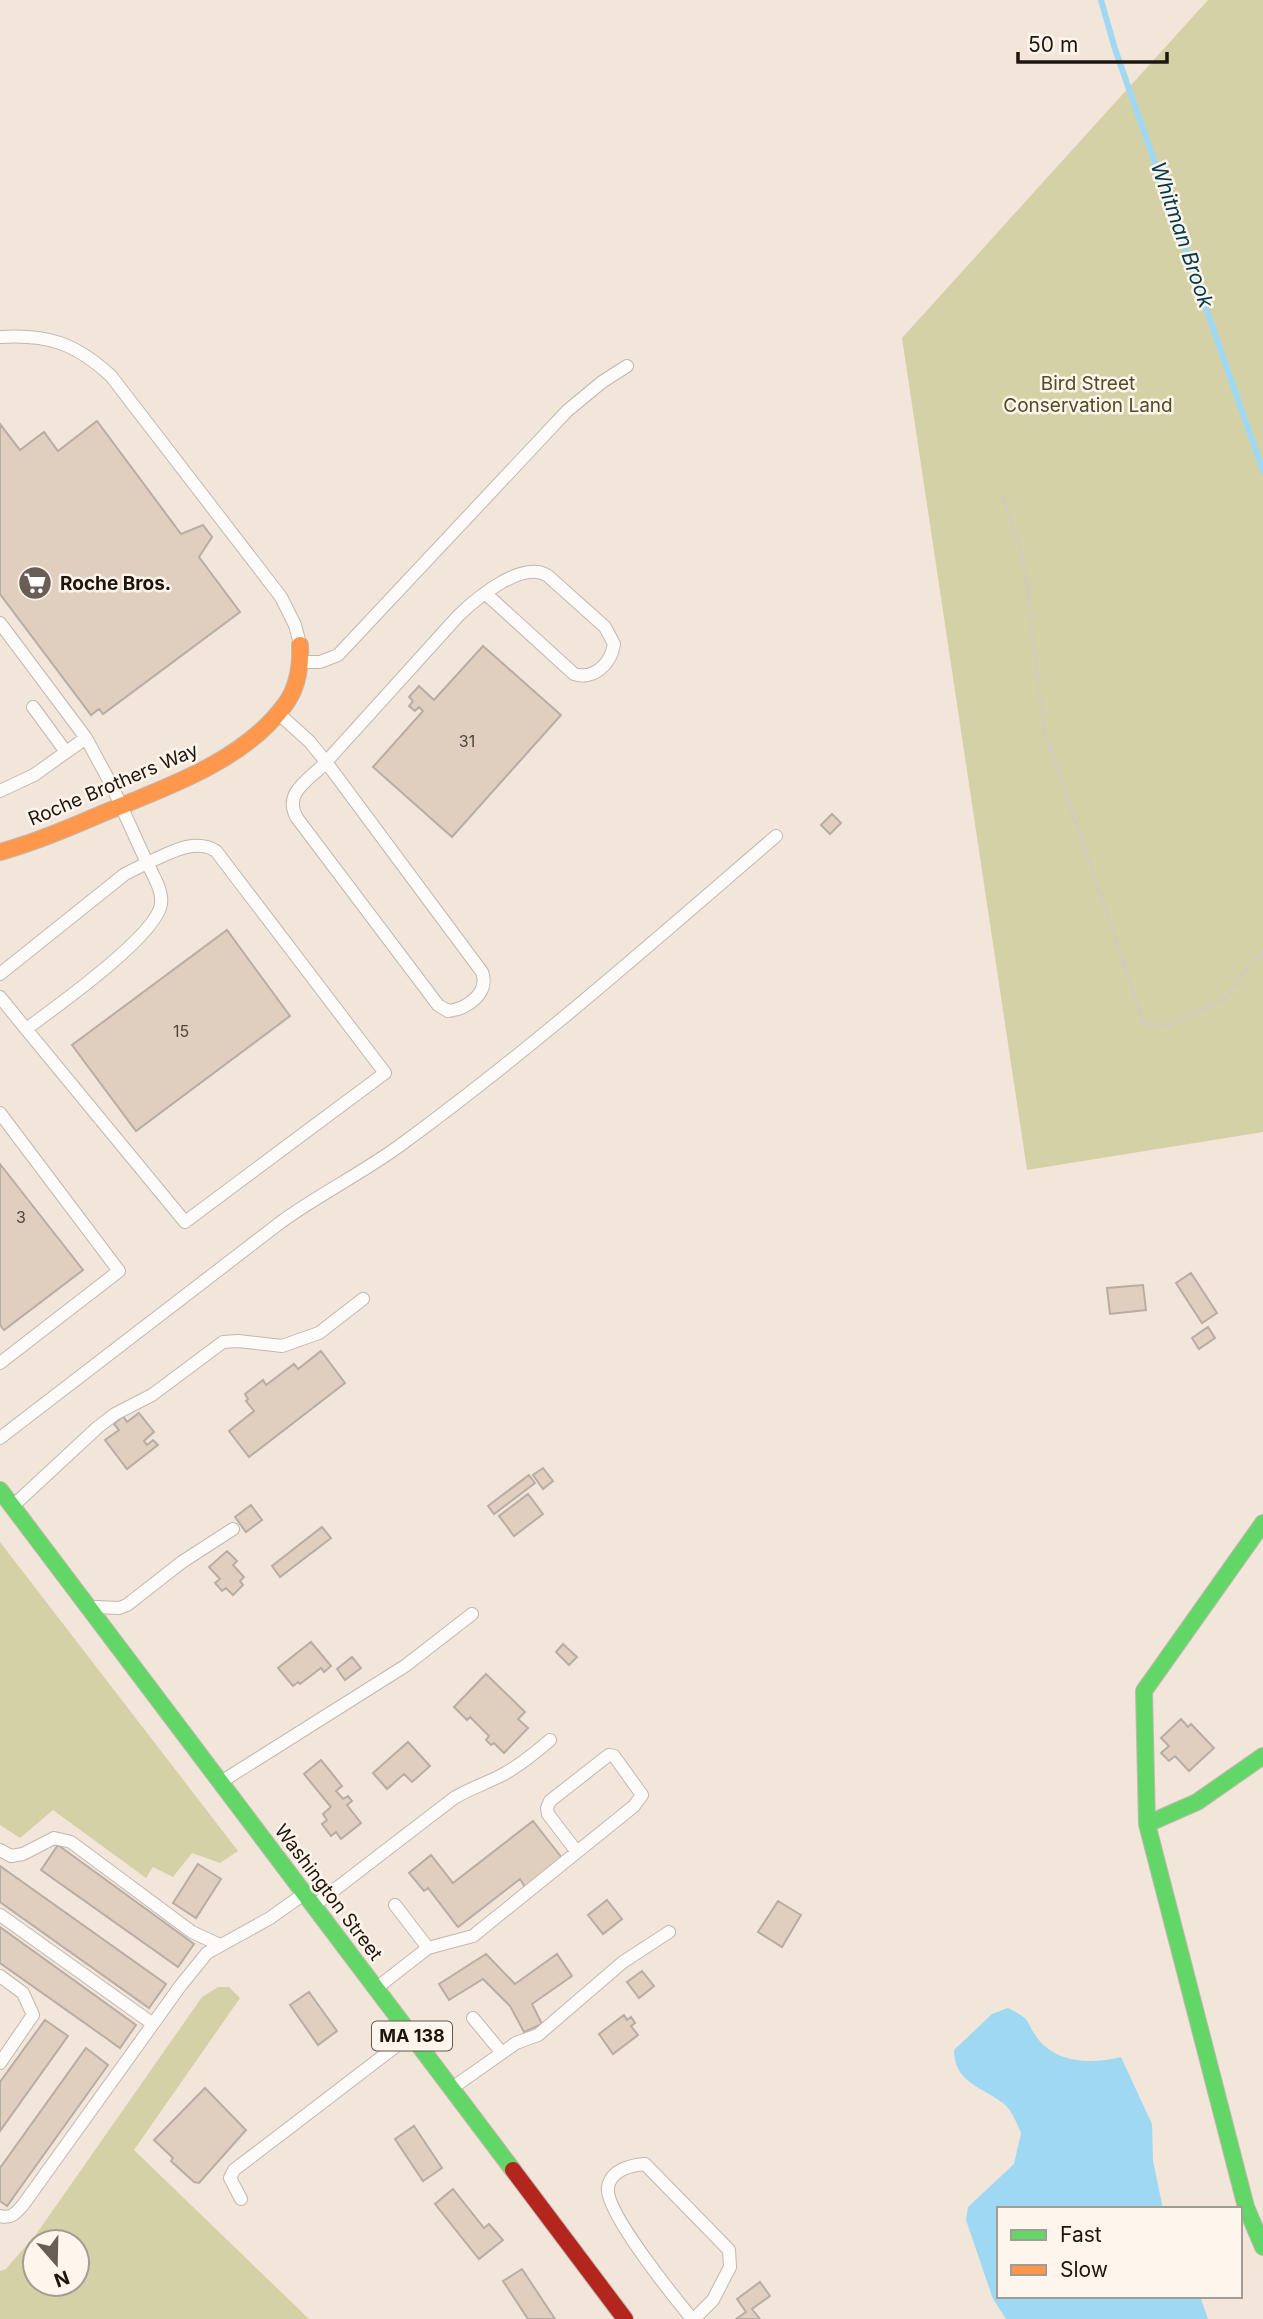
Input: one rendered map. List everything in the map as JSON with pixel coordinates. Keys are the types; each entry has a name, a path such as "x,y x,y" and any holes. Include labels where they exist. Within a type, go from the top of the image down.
{"street":[{"name":"Roche Brothers Way","path":"0,852 121,806 221,759 258,733 278,713 293,691 300,662 300,645"},
{"name":"Washington Street","path":"0,1490 625,2319"},
{"path":"1263,1523 1144,1690 1147,1824 1246,2207 1263,2248"},
{"path":"1147,1824 1197,1802 1263,1756"}],"lane":[{"path":"0,337 45,337 69,345 92,358 111,376 281,597 295,625 300,645"},
{"path":"300,662 320,662 345,649 566,411 627,366"},
{"path":"278,713 310,742 326,762 482,972 485,981 482,991 465,1006 449,1011 438,1005 295,814 291,801 295,792 326,762 458,615 485,593 527,572 543,572 608,631 614,644 611,654 593,674 574,674 485,593"},
{"path":"0,623 86,738 147,863 160,893 161,907 158,914 110,965 26,1030"},
{"path":"33,707 66,752"},
{"path":"0,792 34,775 86,738"},
{"path":"0,1438 281,1222 384,1157 430,1123 571,1013 776,836"},
{"path":"0,974 125,874 192,846 207,846 216,850 385,1073 185,1222 0,997"},
{"path":"0,1112 119,1271 0,1363"},
{"path":"12,1506 98,1427 115,1414 152,1395 223,1342 282,1346 319,1333 363,1299"},
{"path":"89,1608 119,1608 127,1605 182,1562 233,1529"},
{"path":"221,1783 405,1666 472,1614"},
{"path":"0,2216 6,2218 15,2214 23,2205 207,1953 309,1900 454,1798 501,1776 550,1740"},
{"path":"376,1989 428,1948 473,1936 635,1806 642,1795 614,1756 609,1755 601,1761 550,1801 547,1808 548,1814 577,1852"},
{"path":"0,1850 11,1856 23,1854 54,1838 71,1842 192,1932 220,1945"},
{"path":"395,1905 428,1948"},
{"path":"0,1915 153,2024"},
{"path":"451,2088 516,2043 538,2035 623,1962 669,1932"},
{"path":"0,1976 23,1993 33,2015 0,2063"},
{"path":"473,2018 502,2053"},
{"path":"241,2199 230,2178 234,2170 411,2035"},
{"path":"645,2164 729,2250 730,2267 713,2300 693,2319 645,2259 609,2200 608,2188 611,2179 632,2165 645,2164"}],"path":[{"path":"1002,495 1024,563 1044,729 1144,1024 1167,1026 1225,998 1257,956 1263,953"}],"green space":[{"name":"Bird Street Conservation Land","path":"1208,0 1263,0 1263,1132 1027,1170 902,338"},
{"path":"0,1542 238,1851 220,1863 192,1853 173,1877 153,1867 146,1878 53,1810 20,1838 0,1825"},
{"path":"218,1987 229,1987 240,1998 134,2150 309,2319 0,2319 0,2271 6,2269 21,2252 21,2298 91,2298 91,2228 40,2228 202,1997"}],"water":[{"path":"1008,2008 1016,2012 1025,2019 1046,2047 1065,2058 1099,2061 1121,2057 1152,2124 1153,2161 1163,2207 997,2207 997,2298 1201,2298 1208,2319 1006,2319 993,2299 966,2220 968,2207 1014,2164 1021,2133 1007,2107 964,2077 955,2061 954,2050 992,2014"}],"building":[{"path":"97,421 181,534 203,525 212,537 199,557 240,612 103,714 99,709 91,715 0,594 0,424 20,450 44,432 58,451"},
{"path":"483,646 561,715 452,837 373,767 423,711 419,707 415,711 409,706 413,701 409,697 419,686 434,700"},
{"path":"832,814 841,823 830,834 821,825"},
{"path":"227,930 290,1016 136,1131 72,1045"},
{"path":"0,1164 83,1270 4,1330 0,1325"},
{"path":"1191,1273 1217,1313 1202,1323 1176,1283"},
{"path":"1143,1285 1146,1310 1110,1314 1107,1288"},
{"path":"1208,1327 1215,1338 1199,1349 1192,1338"},
{"path":"321,1351 345,1383 249,1457 229,1431 254,1411 246,1401 248,1399 245,1394 263,1380 266,1385 294,1364 298,1369"},
{"path":"139,1413 154,1432 144,1441 147,1445 153,1440 158,1445 127,1469 105,1440 119,1430 114,1424 123,1416 127,1422"},
{"path":"543,1468 553,1481 543,1489 533,1475"},
{"path":"529,1475 535,1483 494,1514 488,1506"},
{"path":"528,1494 543,1514 514,1536 499,1516"},
{"path":"251,1505 262,1520 246,1532 235,1517"},
{"path":"322,1527 331,1538 280,1577 272,1566"},
{"path":"227,1551 237,1561 233,1565 244,1577 240,1581 243,1585 233,1595 226,1588 222,1591 215,1583 220,1579 209,1567"},
{"path":"311,1642 331,1666 324,1672 321,1668 300,1684 298,1682 293,1686 278,1668"},
{"path":"563,1644 577,1657 569,1665 556,1652"},
{"path":"352,1657 361,1668 345,1680 337,1669"},
{"path":"486,1674 525,1712 518,1719 528,1728 504,1753 494,1743 491,1745 486,1740 489,1736 470,1717 467,1720 454,1707"},
{"path":"1181,1719 1188,1727 1191,1724 1214,1748 1189,1771 1175,1756 1169,1761 1161,1753 1169,1746 1161,1738"},
{"path":"408,1742 430,1766 412,1782 404,1774 387,1789 373,1773"},
{"path":"321,1760 342,1786 336,1791 343,1799 348,1796 352,1801 347,1805 361,1823 341,1839 336,1832 331,1836 322,1824 327,1820 323,1814 331,1807 304,1774"},
{"path":"533,1821 562,1858 525,1887 520,1879 458,1927 428,1888 424,1891 409,1873 431,1855 453,1883"},
{"path":"58,1845 194,1944 178,1967 41,1870"},
{"path":"198,1864 221,1879 196,1918 173,1903"},
{"path":"0,1866 166,1984 149,2008 0,1902"},
{"path":"607,1900 622,1919 603,1934 588,1915"},
{"path":"778,1901 801,1915 782,1947 758,1932"},
{"path":"0,1927 136,2025 120,2048 0,1963"},
{"path":"486,1954 515,1984 557,1954 572,1976 532,2004 542,2024 524,2032 510,2006 483,1979 449,2000 439,1984"},
{"path":"642,1971 654,1986 639,1998 627,1982"},
{"path":"309,1992 337,2031 318,2045 290,2005"},
{"path":"624,2015 627,2020 631,2017 635,2023 631,2026 638,2035 613,2054 599,2034"},
{"path":"45,2020 68,2036 0,2131 0,2082"},
{"path":"86,2048 108,2065 7,2206 0,2201 0,2168"},
{"path":"205,2088 246,2130 199,2183 194,2182 171,2161 173,2158 154,2140"},
{"path":"414,2126 442,2168 423,2181 395,2139"},
{"path":"453,2189 484,2228 489,2224 503,2240 479,2259 435,2204"},
{"path":"522,2269 555,2319 528,2319 503,2281"},
{"path":"760,2282 770,2296 752,2309 760,2319 736,2319 746,2312 737,2299"}],"waterway":[{"name":"Whitman Brook","path":"1101,0 1115,49 1263,471"}],"traffic: fast":[{"path":"0,1490 513,2170"},
{"path":"1263,1523 1144,1691 1147,1824 1197,1802 1263,1756"},
{"path":"1147,1824 1246,2207 1263,2247"}],"traffic: slow":[{"path":"0,852 53,834 178,782 226,757 267,725 289,699 298,677 300,645"}],"traffic: jam":[{"path":"513,2170 625,2319"}],"place":[{"name":"Roche Bros.","path":"35,583"}]}
